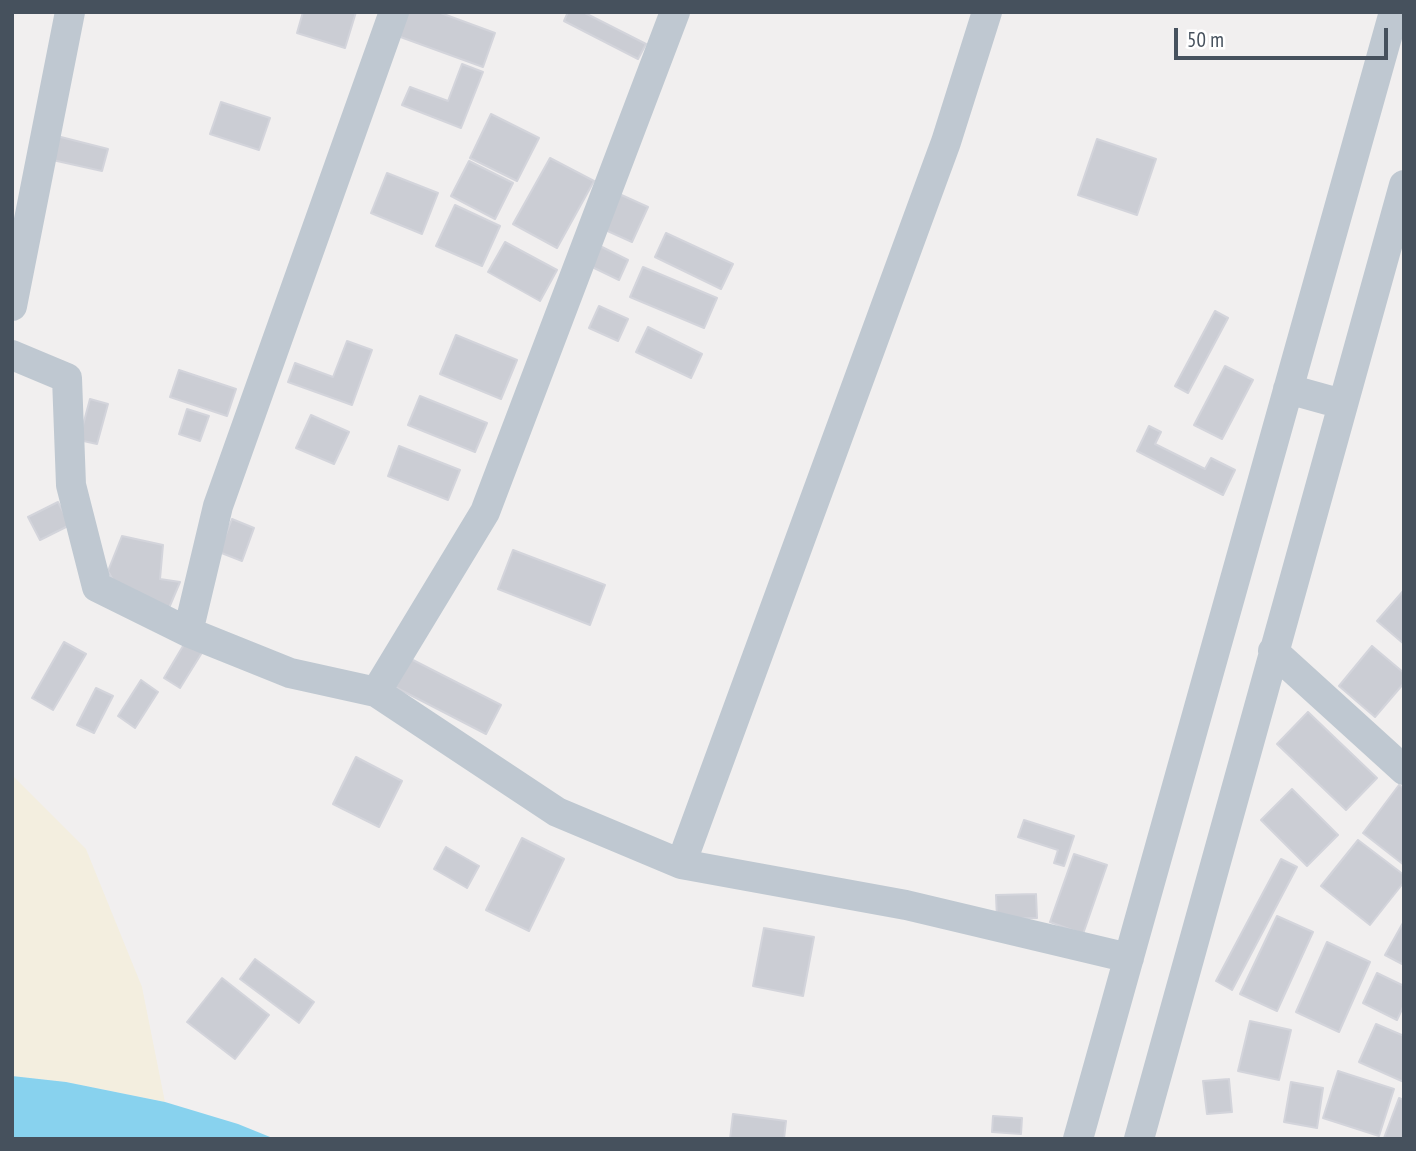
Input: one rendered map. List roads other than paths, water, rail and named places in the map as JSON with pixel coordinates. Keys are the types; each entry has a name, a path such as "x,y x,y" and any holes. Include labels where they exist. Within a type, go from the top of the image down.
{"street":[{"path":"12,306 70,12"},
{"path":"188,632 218,506 394,12"},
{"path":"376,692 485,512 675,12"},
{"path":"681,864 946,142 987,12"},
{"path":"1078,1139 1394,12"},
{"path":"1139,1139 1404,185"},
{"path":"12,355 67,378 71,485 97,587 188,632 290,674 376,692 556,813 681,864 906,905 1129,958"},
{"path":"1288,389 1342,404"},
{"path":"1273,651 1404,770"}],"water":[{"path":"12,1076 66,1082 165,1102 238,1124 275,1139 12,1139"}]}
